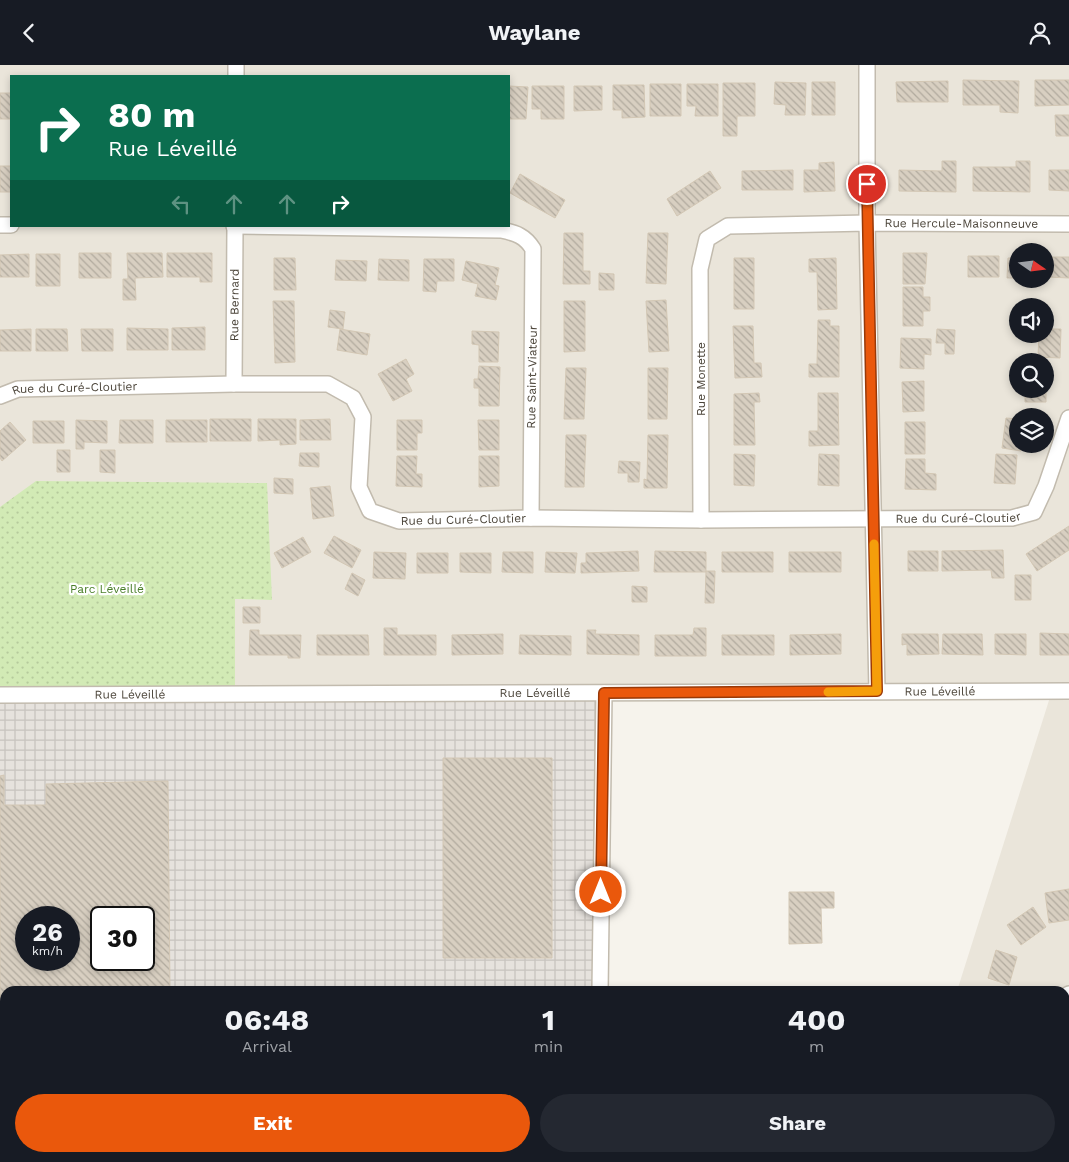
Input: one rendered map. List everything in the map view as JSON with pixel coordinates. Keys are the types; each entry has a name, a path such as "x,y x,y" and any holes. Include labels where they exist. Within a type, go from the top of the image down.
{"street":[{"path":"868,65 867,223 877,691"},
{"name":"Rue Hercule-Maisonneuve","path":"707,239 728,226 867,223 1069,224"},
{"name":"Rue Bernard","path":"234,383 235,227"},
{"name":"Rue Saint-Viateur","path":"301,227 500,230 514,233 527,239 533,249 531,517"},
{"name":"Rue Monette","path":"701,520 700,269 707,239"},
{"name":"Rue du Curé-Cloutier","path":"0,396 18,389 234,383 328,384 353,398 363,417 359,487 370,511 399,521 531,517 701,520 1012,518 1034,512 1046,486 1069,418"},
{"name":"Rue Léveillé","path":"0,695 1069,691"},
{"path":"600,986 604,693"}],"shaded area":[{"path":"0,65 1069,65 1069,986 959,986 1051,694 235,694 235,599 271,600 0,507"},
{"path":"0,695 607,700 600,986 0,986"}],"green space":[{"name":"Parc Léveillé","path":"36,481 267,483 272,600 235,599 235,694 0,695 0,507"}],"building":[{"path":"963,80 1019,81 1018,113 1000,112 1000,105 963,105"},
{"path":"1035,80 1069,80 1069,105 1035,106"},
{"path":"948,81 948,102 897,102 896,82"},
{"path":"775,82 806,83 805,115 785,115 786,105 774,104"},
{"path":"812,82 835,82 835,115 812,115"},
{"path":"723,83 755,83 755,116 737,116 737,136 723,136"},
{"path":"650,84 681,84 681,116 650,116"},
{"path":"687,84 718,84 718,116 695,116 696,106 687,106"},
{"path":"613,85 644,85 645,117 622,118 622,110 613,110"},
{"path":"510,86 528,87 526,119 510,119"},
{"path":"532,86 564,86 564,119 541,119 541,109 532,109"},
{"path":"574,86 602,86 602,110 574,111"},
{"path":"0,93 10,93 10,119 0,119"},
{"path":"1055,115 1069,115 1069,136 1056,136"},
{"path":"942,161 956,161 956,192 899,191 899,170 942,171"},
{"path":"1016,161 1030,161 1030,192 973,191 973,167 1016,167"},
{"path":"834,162 835,191 804,192 804,170 819,170 819,163"},
{"path":"0,166 10,166 10,192 0,192"},
{"path":"793,170 793,190 742,190 742,171"},
{"path":"1049,170 1069,170 1069,191 1049,190"},
{"path":"710,171 721,188 677,216 667,199"},
{"path":"520,174 565,200 555,218 510,193"},
{"path":"564,233 583,233 583,271 590,271 590,284 563,284"},
{"path":"648,233 668,233 666,284 646,283"},
{"path":"79,253 111,253 111,278 79,278"},
{"path":"127,253 162,253 163,277 135,278 136,300 123,300 123,279 128,279"},
{"path":"167,253 212,253 212,282 200,282 200,277 167,277"},
{"path":"903,253 927,253 925,284 903,284"},
{"path":"29,254 29,277 0,277 0,255"},
{"path":"36,254 60,254 60,286 36,286"},
{"path":"968,256 999,256 999,277 968,277"},
{"path":"1054,257 1069,257 1069,278 1054,277"},
{"path":"274,258 295,258 296,290 274,290"},
{"path":"734,258 754,258 754,309 734,309"},
{"path":"836,258 837,309 818,310 817,272 809,272 809,259"},
{"path":"1008,258 1009,258 1009,278 1007,278"},
{"path":"379,259 409,260 409,281 378,280"},
{"path":"424,259 454,259 454,281 437,281 436,292 423,291"},
{"path":"336,260 367,261 366,281 335,280"},
{"path":"466,261 499,268 495,285 499,286 496,300 475,296 478,284 462,280"},
{"path":"599,273 614,274 614,290 599,290"},
{"path":"903,287 923,287 923,297 930,297 930,311 923,311 923,326 903,326"},
{"path":"666,300 669,351 649,352 646,301"},
{"path":"273,301 294,301 295,362 275,363"},
{"path":"564,301 585,301 585,351 564,352"},
{"path":"330,310 345,312 343,329 328,327"},
{"path":"818,320 830,320 830,326 839,326 839,377 809,377 809,364 817,364"},
{"path":"733,326 753,326 754,363 761,363 762,377 735,378"},
{"path":"205,327 205,350 172,350 172,328"},
{"path":"127,328 168,329 168,350 127,350"},
{"path":"31,329 31,351 0,351 0,330"},
{"path":"36,329 67,329 68,351 36,351"},
{"path":"81,329 113,329 113,351 82,351"},
{"path":"340,329 370,334 367,355 337,350"},
{"path":"937,329 955,330 954,354 945,354 945,343 936,343"},
{"path":"1054,329 1061,329 1060,358 1054,358 1054,353 1038,353 1039,343 1054,343"},
{"path":"472,331 499,332 498,362 479,362 479,345 472,344"},
{"path":"901,338 931,339 931,355 924,354 924,369 900,368"},
{"path":"406,359 414,374 406,379 412,391 393,401 378,374"},
{"path":"479,366 500,367 499,406 479,406 479,388 474,388 474,379 478,379"},
{"path":"566,368 586,368 584,419 564,419"},
{"path":"648,368 668,368 667,419 648,419"},
{"path":"924,381 924,411 903,412 902,382"},
{"path":"759,393 760,402 754,402 755,445 734,445 734,394"},
{"path":"818,393 838,393 839,445 809,446 809,431 818,431"},
{"path":"1025,398 1046,398 1046,402 1025,402"},
{"path":"1006,418 1009,418 1009,449 1002,448"},
{"path":"210,419 251,419 251,441 210,441"},
{"path":"258,419 296,419 296,444 280,445 280,440 258,441"},
{"path":"330,419 331,440 300,440 300,420"},
{"path":"76,420 107,421 107,443 84,442 84,449 76,449"},
{"path":"120,420 153,420 153,443 119,443"},
{"path":"166,420 207,420 207,442 166,442"},
{"path":"397,420 422,420 422,433 417,433 417,450 397,450"},
{"path":"478,420 499,420 499,450 479,450"},
{"path":"33,421 64,421 64,443 33,443"},
{"path":"10,422 26,440 2,461 0,458 0,431"},
{"path":"905,422 925,422 925,454 905,454"},
{"path":"566,435 586,435 584,487 565,487"},
{"path":"648,435 668,435 667,488 644,488 644,479 647,480"},
{"path":"57,450 70,450 70,472 57,472"},
{"path":"100,450 115,450 115,473 100,472"},
{"path":"300,453 319,453 319,467 299,466"},
{"path":"734,454 755,455 754,486 734,485"},
{"path":"819,454 839,455 839,486 818,485"},
{"path":"996,454 1017,455 1015,484 994,483"},
{"path":"397,456 417,456 416,474 422,474 422,487 396,486"},
{"path":"479,456 499,456 499,486 479,487"},
{"path":"906,459 925,459 925,473 936,474 936,490 905,489"},
{"path":"619,461 640,462 639,482 628,482 628,473 618,473"},
{"path":"274,478 293,479 293,494 274,493"},
{"path":"330,486 334,516 313,519 310,488"},
{"path":"1069,526 1069,550 1037,571 1026,554"},
{"path":"334,536 361,550 352,568 324,553"},
{"path":"303,537 311,552 282,568 274,553"},
{"path":"1003,550 1004,578 992,578 991,570 942,571 942,551"},
{"path":"638,551 639,571 581,573 581,563 586,563 586,553"},
{"path":"655,551 706,552 706,572 654,572"},
{"path":"908,551 938,551 938,571 908,571"},
{"path":"374,552 406,553 405,579 373,578"},
{"path":"503,552 533,552 533,573 502,572"},
{"path":"546,552 577,553 575,573 545,572"},
{"path":"722,552 773,552 773,572 722,572"},
{"path":"789,552 841,552 841,572 789,572"},
{"path":"417,553 448,553 448,573 417,573"},
{"path":"460,553 491,553 491,573 460,572"},
{"path":"706,571 715,571 714,603 705,603"},
{"path":"352,573 365,580 358,596 345,589"},
{"path":"1015,575 1031,575 1031,600 1015,600"},
{"path":"632,586 647,587 647,602 632,602"},
{"path":"243,607 260,607 260,623 243,623"},
{"path":"384,628 397,628 397,635 436,635 436,655 384,655"},
{"path":"694,628 706,628 706,656 655,656 655,635 693,635"},
{"path":"250,630 259,630 259,635 301,635 300,658 288,658 288,655 249,655"},
{"path":"587,630 596,630 595,634 639,635 639,655 587,654"},
{"path":"1040,633 1069,634 1069,655 1040,655"},
{"path":"503,634 503,654 452,655 452,635"},
{"path":"841,634 841,654 790,655 790,635"},
{"path":"902,634 938,634 939,654 907,655 907,644 902,645"},
{"path":"943,634 982,634 983,655 942,654"},
{"path":"995,634 1026,634 1026,655 995,654"},
{"path":"317,635 368,635 369,655 317,655"},
{"path":"520,635 571,636 571,655 519,654"},
{"path":"722,635 774,635 774,655 722,655"},
{"path":"443,758 552,758 552,958 443,958"},
{"path":"4,775 4,805 46,805 46,784 168,781 170,986 0,986 0,776"},
{"path":"1069,889 1069,920 1049,923 1045,893"},
{"path":"789,892 834,892 834,908 821,908 822,943 789,944"},
{"path":"1033,907 1046,927 1021,945 1007,925"},
{"path":"996,950 1017,957 1009,985 988,978"}],"slow traffic":[{"path":"828,692 877,691 874,544"}],"route":[{"path":"601,892 604,693 825,693 877,691 867,184"}]}
